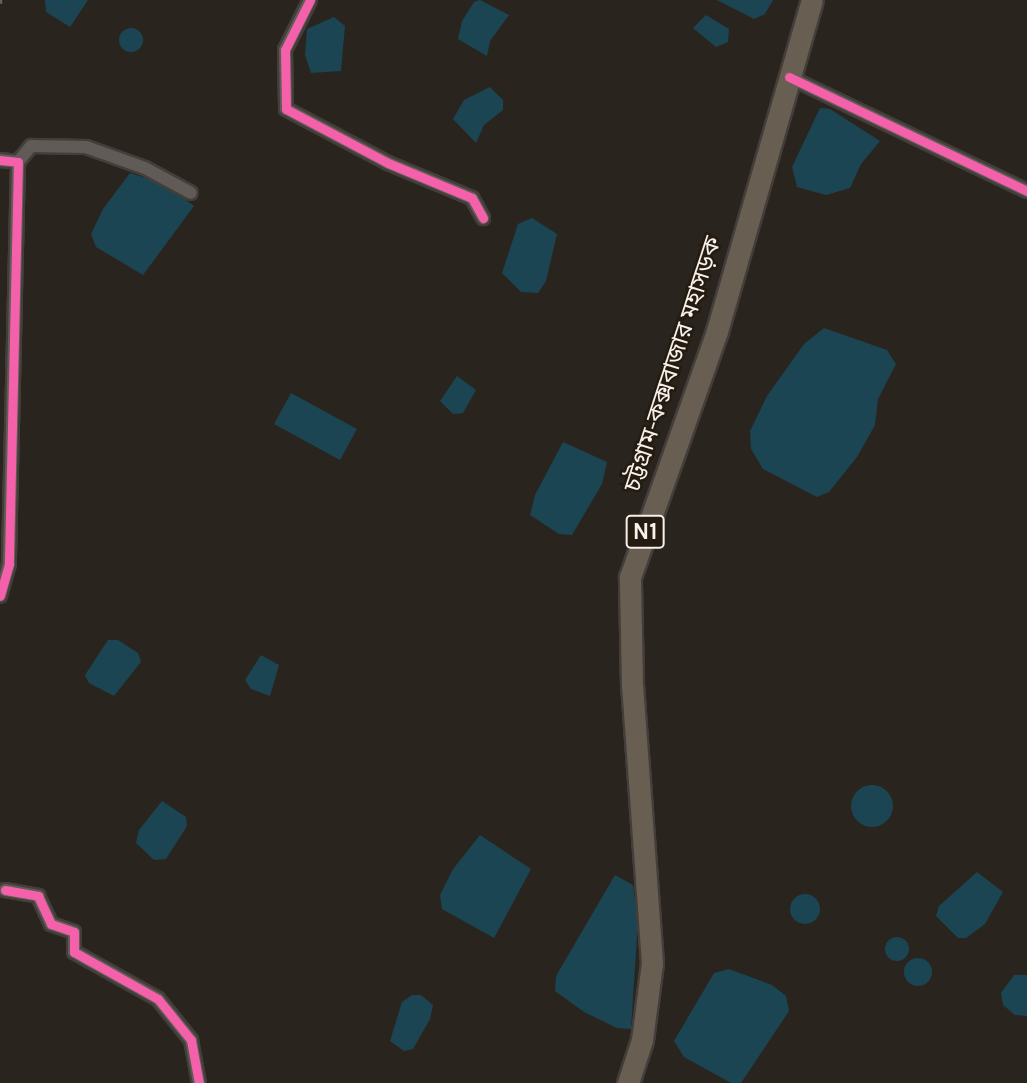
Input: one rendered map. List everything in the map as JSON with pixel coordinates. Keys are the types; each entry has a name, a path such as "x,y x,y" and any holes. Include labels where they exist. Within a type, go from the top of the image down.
{"highway":[{"name":"চট্টগ্রাম-কক্সবাজার মহাসড়ক","path":"628,1083 647,1015 652,963 632,687 630,577 717,331 812,0"}],"street":[{"path":"310,0 285,50 286,109 388,163 472,198 483,218"},
{"path":"789,77 1027,191"},
{"path":"0,596 9,564 18,162 31,146 86,147 145,168 191,194"},
{"path":"0,160 18,162"},
{"path":"5,890 37,896 51,924 74,932 74,952 159,999 191,1040 199,1083"}],"water":[{"path":"45,0 88,0 70,27 46,12"},
{"path":"480,0 509,15 490,41 487,56 458,39 462,21 474,2"},
{"path":"717,0 773,0 765,14 754,19"},
{"path":"706,15 729,29 728,42 716,47 693,28"},
{"path":"334,17 345,26 341,71 311,73 305,55 307,29"},
{"path":"131,28 142,35 143,40 136,51 131,52 120,45 119,40 126,29"},
{"path":"490,87 503,100 503,110 484,125 476,143 453,119 464,100"},
{"path":"820,108 830,109 880,141 861,164 850,188 826,195 797,187 792,167"},
{"path":"130,173 164,184 194,206 143,275 96,247 91,234 103,209"},
{"path":"532,218 557,234 546,281 538,293 521,292 502,273 518,224"},
{"path":"824,328 887,350 896,364 878,399 875,425 857,457 829,492 817,497 763,469 751,449 750,431 767,396 804,344"},
{"path":"457,376 476,390 463,413 453,414 440,401"},
{"path":"291,393 357,429 340,460 274,424"},
{"path":"563,442 607,462 602,484 572,535 559,534 530,515 535,495"},
{"path":"108,640 118,640 138,653 141,662 114,696 89,683 85,675"},
{"path":"261,655 279,665 270,696 251,689 245,680"},
{"path":"872,785 887,791 893,806 887,821 872,827 857,821 851,806 857,791"},
{"path":"162,801 186,817 187,826 166,859 154,860 136,843 139,830"},
{"path":"480,835 531,869 494,938 442,909 440,895 453,869"},
{"path":"977,872 1003,892 985,924 966,938 958,938 936,916 939,906"},
{"path":"615,875 633,885 638,921 631,1029 617,1028 584,1012 555,991 556,976"},
{"path":"805,894 816,898 820,909 816,920 805,924 794,920 790,909 794,898"},
{"path":"897,937 906,940 909,949 906,958 897,961 888,958 885,949 888,940"},
{"path":"918,958 928,962 932,972 928,982 918,986 908,982 904,972 908,962"},
{"path":"729,969 772,985 786,996 789,1011 741,1083 731,1083 684,1057 674,1041 714,973"},
{"path":"1014,975 1027,975 1027,1016 1015,1015 1003,1005 1001,993"},
{"path":"412,995 421,995 433,1005 430,1019 413,1049 404,1051 390,1041 402,1002"}],"cycle path":[{"path":"310,0 285,50 286,109 388,163 472,198 483,218"},
{"path":"789,77 1027,191"},
{"path":"0,160 18,162 9,564 0,596"},
{"path":"5,890 38,896 51,924 74,932 74,952 158,999 191,1040 199,1083"}]}
